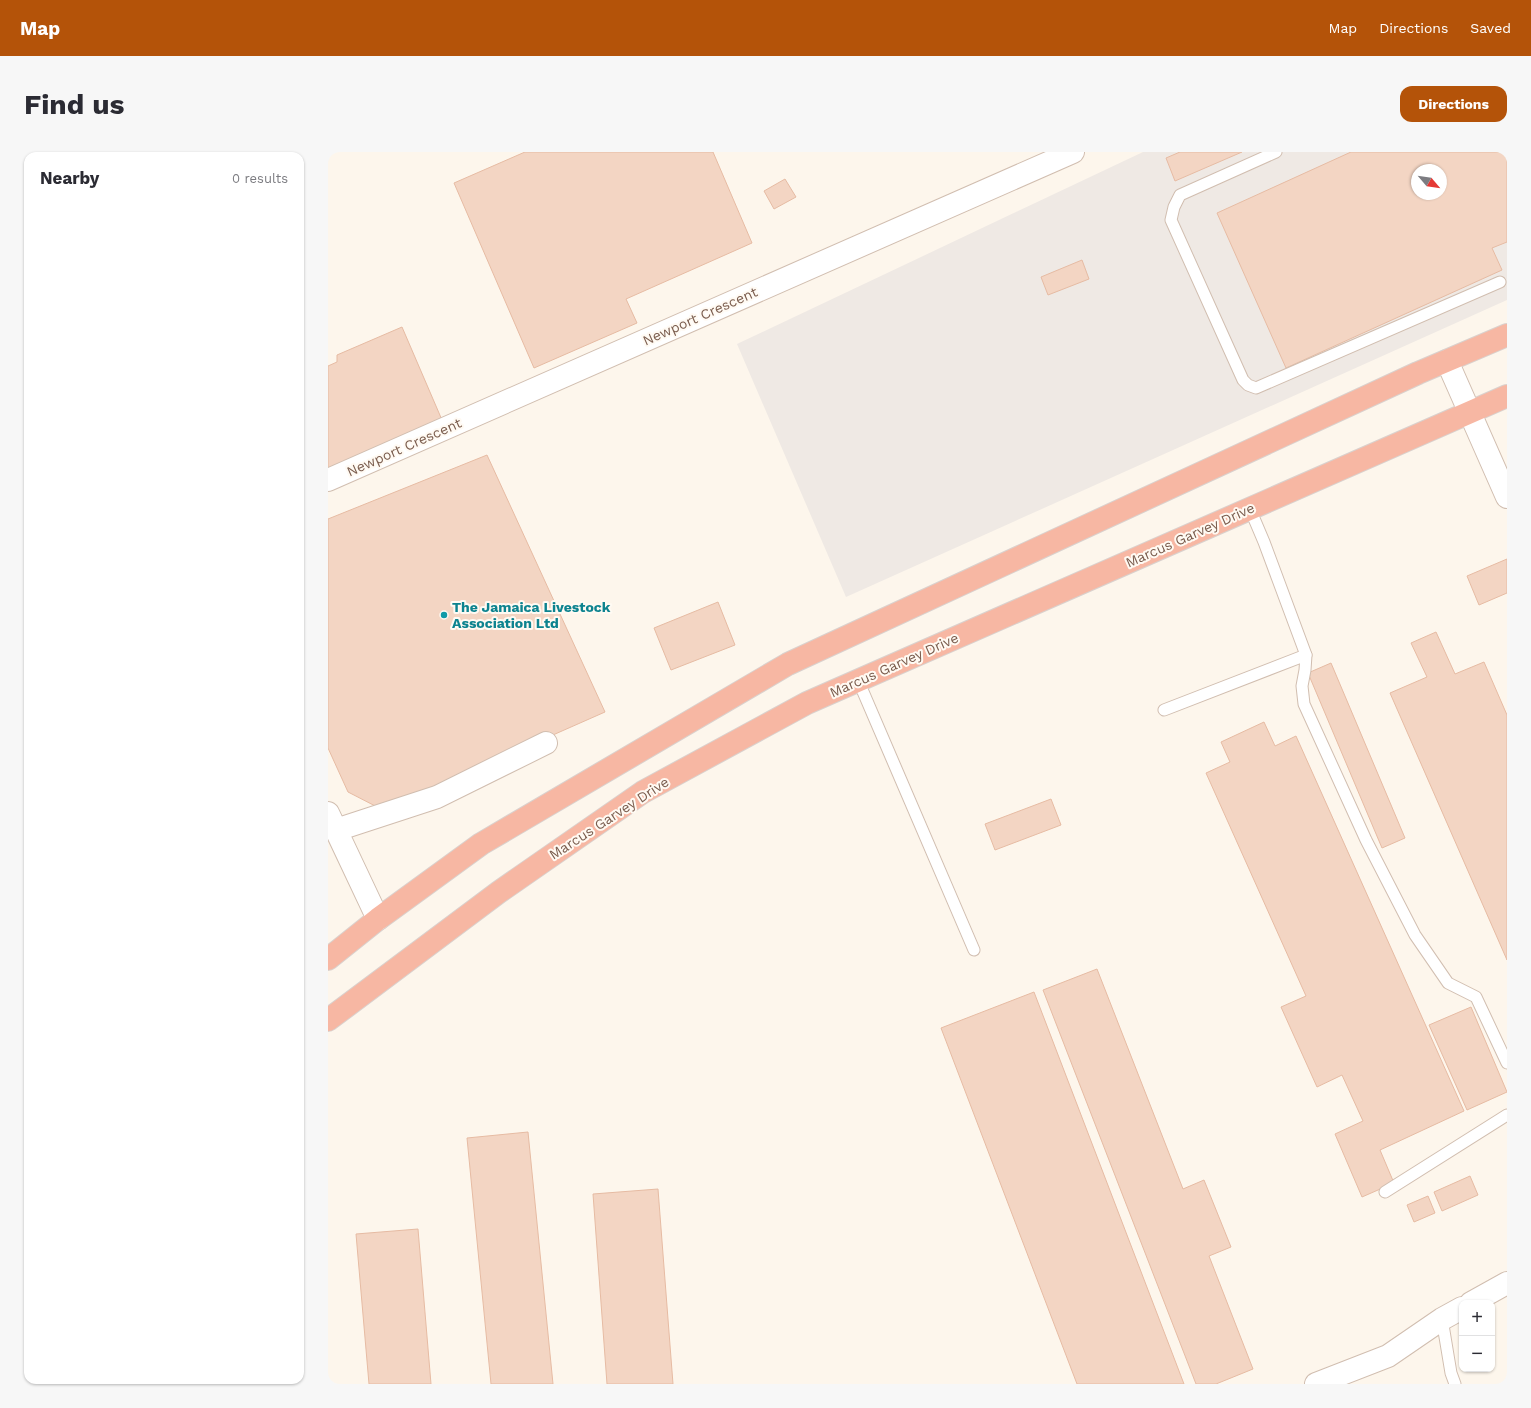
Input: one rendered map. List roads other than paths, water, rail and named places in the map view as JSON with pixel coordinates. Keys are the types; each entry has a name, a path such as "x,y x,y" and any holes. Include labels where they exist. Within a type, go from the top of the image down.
{"highway":[{"path":"328,960 378,919 481,844 788,664 1418,373 1507,335"},
{"name":"Marcus Garvey Drive","path":"328,1020 499,892 643,792 807,703 1507,396"}],"street":[{"name":"Newport Crescent","path":"328,480 1073,152"},
{"path":"1447,361 1507,497"},
{"path":"378,919 332,821 437,797 546,743"},
{"path":"1476,1300 1507,1283"},
{"path":"1316,1384 1388,1356 1442,1319 1459,1310"}],"lane":[{"path":"1276,152 1180,195 1174,207 1171,220 1243,380 1248,385 1256,388 1500,282"},
{"path":"1250,509 1264,542 1306,655 1302,686 1304,704 1366,840 1415,935 1448,983 1476,998 1507,1063"},
{"path":"1164,710 1306,655"},
{"path":"858,680 974,950"},
{"path":"1385,1192 1507,1115"},
{"path":"1442,1319 1451,1373 1455,1384"}],"place":[{"name":"The Jamaica Livestock Association Ltd","path":"444,615"}]}
